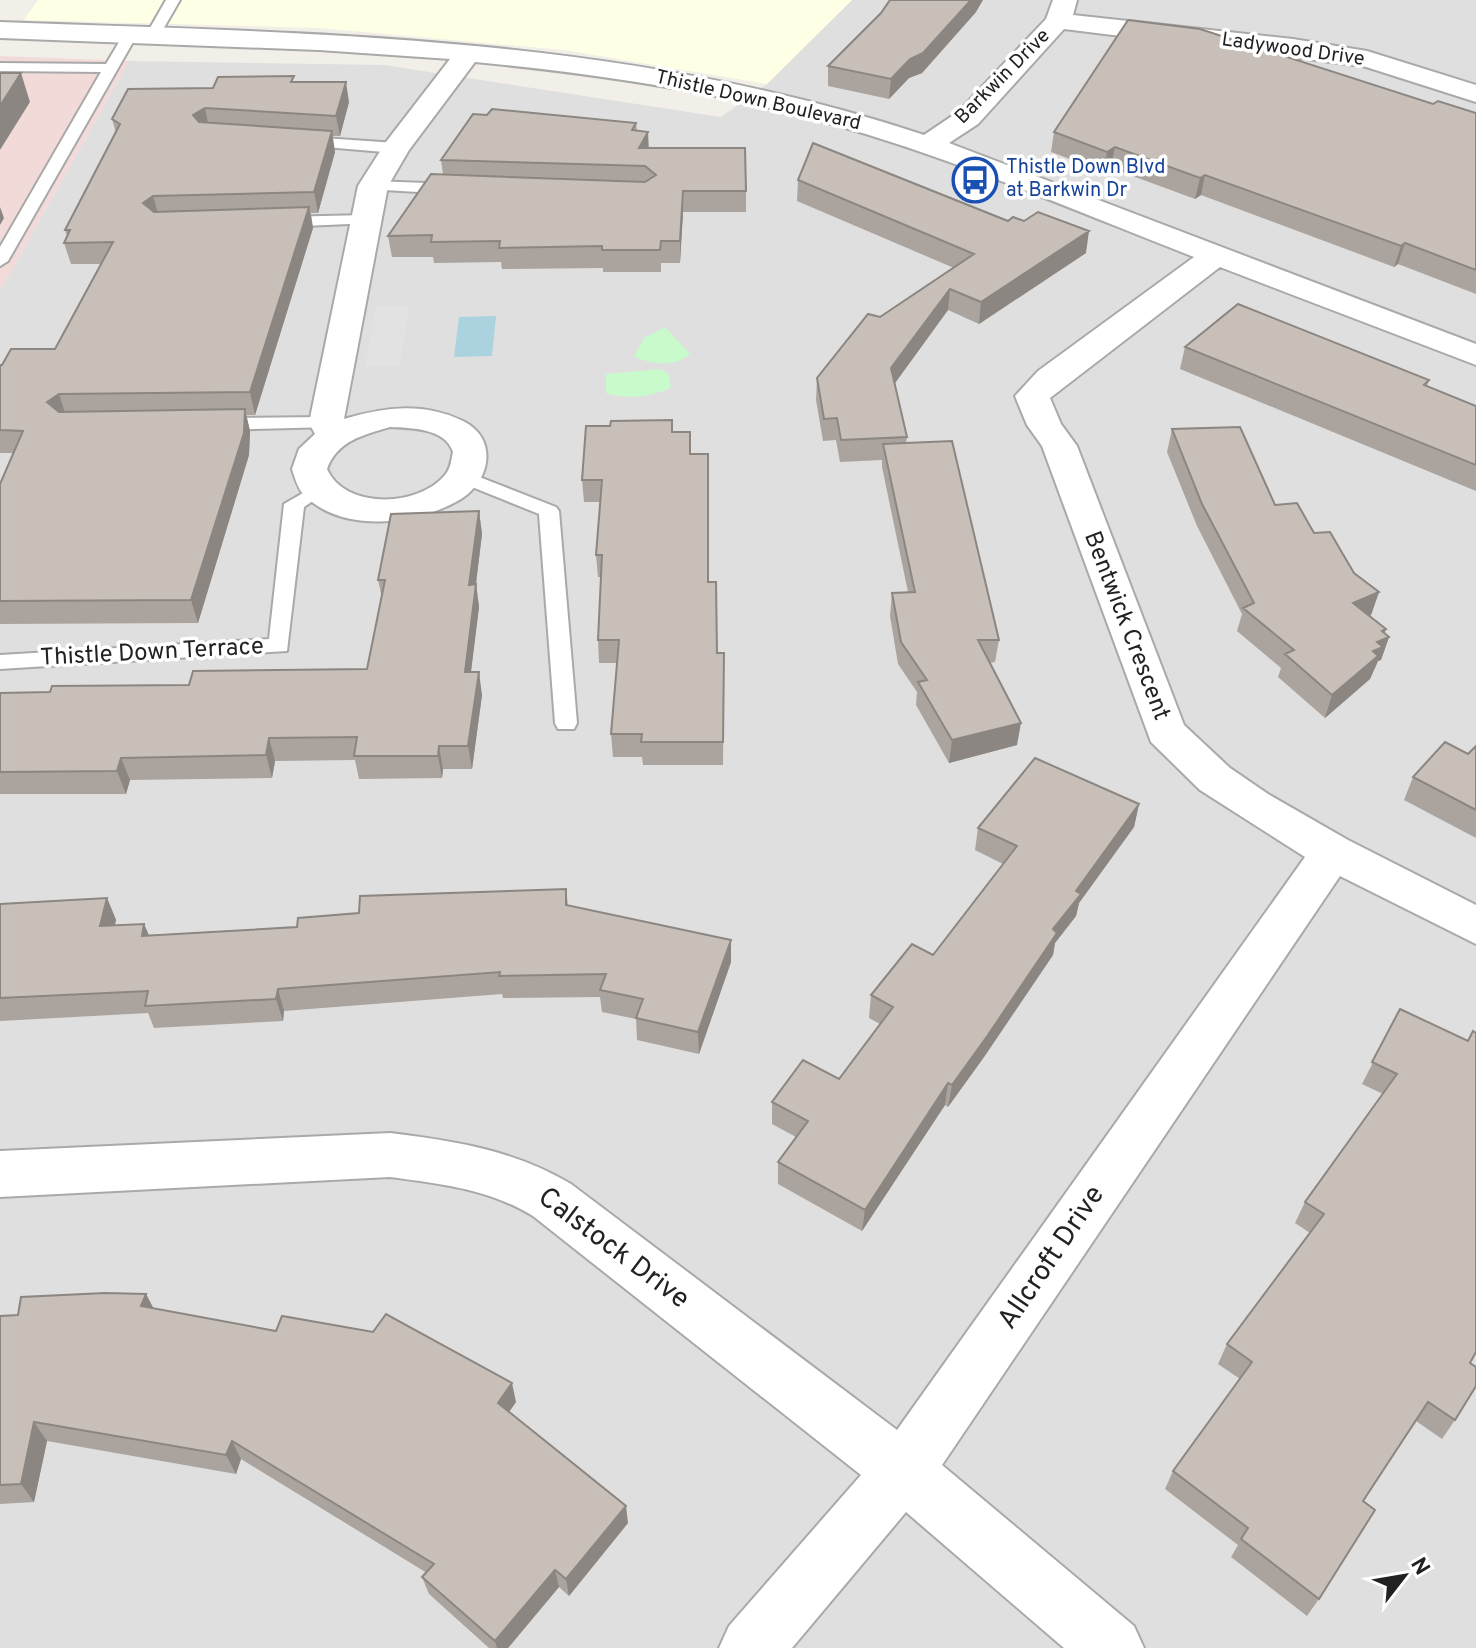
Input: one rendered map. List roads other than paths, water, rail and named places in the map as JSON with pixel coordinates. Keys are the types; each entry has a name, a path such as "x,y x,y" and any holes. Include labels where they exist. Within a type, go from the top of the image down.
{"street":[{"name":"Ladywood Drive","path":"1062,11 1367,59 1476,94"},
{"name":"Barkwin Drive","path":"929,144 968,118 1062,11"},
{"name":"Thistle Down Boulevard","path":"0,30 352,42 470,51 636,73 771,100 929,144 1476,355"},
{"path":"329,429 388,417 440,423 459,434 468,444 471,460 464,477 438,497 416,506 388,511 359,510 332,502 317,491 310,481 309,465 329,429 373,186 396,148 470,51"},
{"name":"Bentwick Crescent","path":"1216,255 1050,378 1032,396 1044,425 1059,446 1166,732 1215,779 1332,852 1476,926"},
{"name":"Allcroft Drive","path":"751,1648 903,1471 1332,852"},
{"name":"Calstock Drive","path":"0,1174 390,1155 452,1163 517,1179 591,1229 903,1471 1112,1648"}],"lane":[{"path":"0,261 111,68 173,0"},
{"path":"0,67 111,68"},
{"path":"271,140 396,148"},
{"path":"373,186 464,189"},
{"path":"271,222 366,220"},
{"path":"204,424 329,429"},
{"path":"464,477 549,511 566,723"},
{"name":"Thistle Down Terrace","path":"0,662 279,646 294,504 317,491"}],"water":[{"path":"496,316 492,356 454,357 459,317"}],"place":[{"name":"Thistle Down Blvd at Barkwin Dr","path":"975,180"}]}
